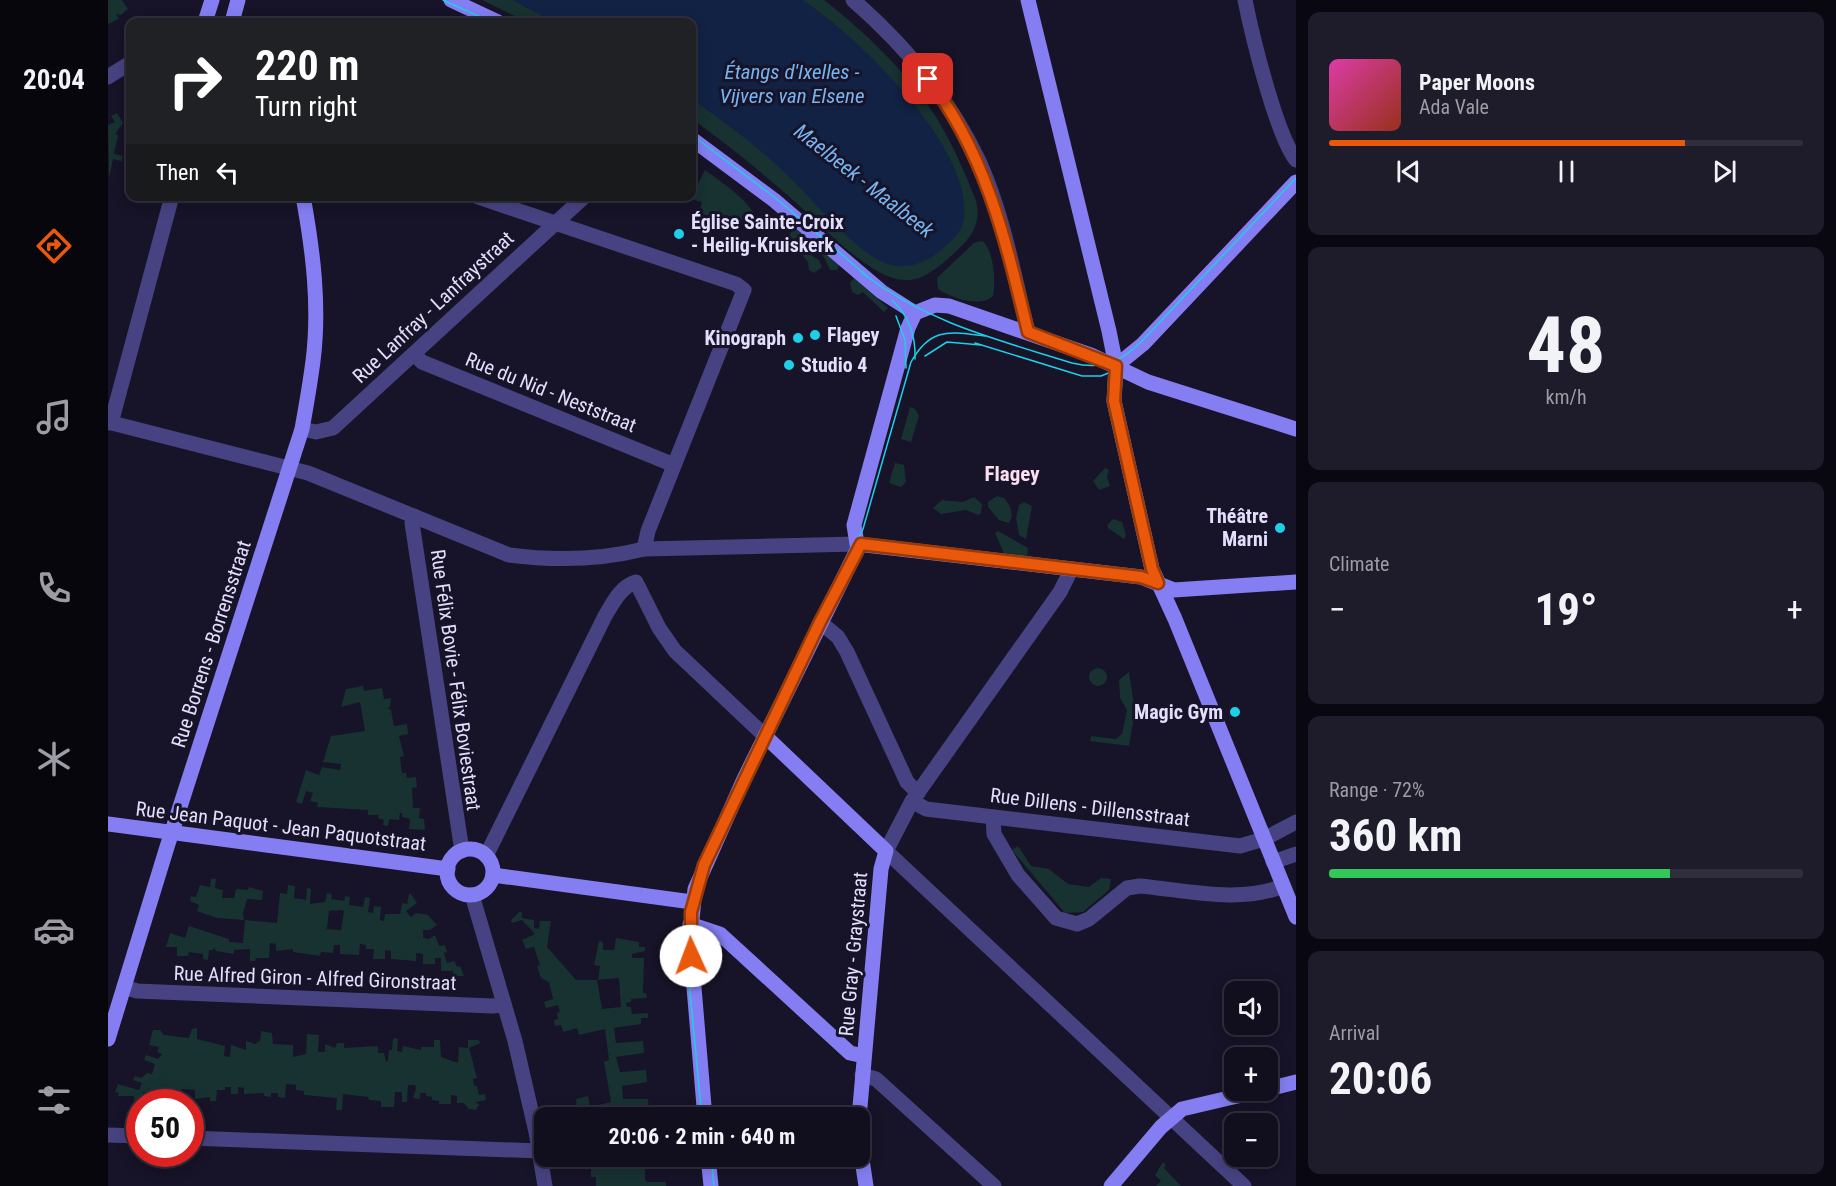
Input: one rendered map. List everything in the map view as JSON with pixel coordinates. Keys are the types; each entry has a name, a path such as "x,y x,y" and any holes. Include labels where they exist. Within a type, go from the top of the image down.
{"street":[{"path":"206,18 212,0"},
{"path":"233,18 238,0"},
{"path":"450,0 489,18"},
{"path":"853,0 887,30 918,65 960,126 980,163 1012,262 1028,332"},
{"path":"1028,0 1116,366 1114,401 1152,569 1296,918"},
{"path":"1245,0 1271,97 1290,151 1296,160"},
{"path":"108,77 126,66"},
{"path":"696,142 774,200 861,276 915,313"},
{"path":"1116,366 1143,344 1296,182"},
{"path":"171,201 110,422 290,468 509,555 539,559 595,558 644,549 859,544 1141,577 1174,590 1296,582"},
{"name":"Rue Borrens - Borrensstraat","path":"108,1039 302,429 314,359 316,287 304,201"},
{"path":"490,201 736,284 744,290 648,531 644,549"},
{"name":"Rue Lanfray - Lanfraystraat","path":"302,429 316,432 333,428 580,201"},
{"path":"704,1107 690,924 692,902 704,865 859,544 854,525 891,385 915,313 928,306 943,305 1028,332 1116,366 1148,382 1296,429"},
{"name":"Rue du Nid - Neststraat","path":"414,354 422,362 674,465"},
{"name":"Rue Félix Bovie - Félix Boviestraat","path":"414,516 412,523 462,851"},
{"name":"Rue Gray - Graystraat","path":"860,1107 881,869 886,851 915,797 1060,592 1071,570"},
{"path":"486,856 609,609 621,592 636,582 659,628 675,651 1244,1186"},
{"path":"820,622 838,637 847,652 915,797"},
{"name":"Rue Dillens - Dillensstraat","path":"915,797 926,809 1240,846 1264,839 1296,822"},
{"path":"993,817 994,834 1018,875 1056,918 1077,924 1089,919 1127,888 1140,886 1228,895 1283,886"},
{"name":"Rue Jean Paquot - Jean Paquotstraat","path":"108,825 448,869"},
{"path":"475,850 486,856 492,864 493,875 486,889 472,895 462,893 453,887 448,878 448,869 453,858 462,851 475,850"},
{"path":"1273,862 1296,854"},
{"path":"493,875 692,902"},
{"path":"472,895 515,1041 534,1125"},
{"path":"690,924 720,934 850,1053 864,1056"},
{"name":"Rue Alfred Giron - Alfred Gironstraat","path":"124,987 149,992 504,1005"},
{"path":"862,1075 876,1078 994,1186"},
{"path":"1278,1086 1296,1082"},
{"path":"1111,1186 1161,1127 1182,1109 1224,1099"},
{"path":"108,1135 126,1136"},
{"path":"204,1139 534,1151"},
{"path":"542,1167 545,1186"},
{"path":"709,1167 711,1186"},
{"path":"863,1167 866,1186"}],"green space":[{"path":"108,0 122,0 128,9 121,15 116,14 119,19 108,24"},
{"name":"Étangs d'Ixelles - Vijvers van Elsene","path":"482,0 824,0 854,25 899,69 936,117 958,158 976,201 977,217 973,231 942,264 918,278 905,280 875,270 842,245 762,174 696,122 696,18 519,18"},
{"path":"117,113 123,123 115,134 118,135 114,154 123,156 121,161 113,159 109,179 108,125 115,122 111,116"},
{"path":"705,170 734,191 752,210 757,218 756,226 750,228 751,224 735,218 733,225 699,213 702,202 696,200 696,187"},
{"path":"794,227 839,265 837,270 830,270 824,257 799,236 793,240 788,238"},
{"path":"982,241 992,258 993,296 988,300 966,300 950,296 938,289 937,278 974,243"},
{"path":"806,252 819,260 822,267 814,273 809,270 808,262 803,256"},
{"path":"854,278 888,308 884,312 863,292 858,295 852,292 850,283"},
{"path":"910,407 915,409 919,416 911,442 901,439"},
{"path":"895,463 904,465 906,482 901,487 889,483"},
{"path":"1105,468 1109,470 1107,477 1110,486 1099,490 1093,481"},
{"path":"997,496 1004,498 1010,506 1012,517 1009,523 999,520 988,507 988,502"},
{"path":"974,497 982,504 981,513 978,515 966,510 941,514 933,508 942,500 963,502"},
{"path":"1024,502 1032,506 1026,539 1019,535 1016,518 1019,505"},
{"path":"1113,519 1122,522 1126,535 1124,539 1108,528 1108,524"},
{"path":"998,531 1028,548 1027,558 1004,553 995,533"},
{"path":"1094,668 1102,668 1107,673 1105,684 1094,686 1089,681 1089,673"},
{"path":"1129,672 1135,711 1129,746 1090,741 1091,736 1116,739 1122,734 1127,710 1120,698 1119,680"},
{"path":"363,686 364,691 382,688 384,699 391,698 390,707 387,708 391,710 394,726 407,724 408,734 399,736 404,756 400,757 402,773 406,773 407,778 416,777 417,787 412,788 413,808 420,808 419,818 424,819 425,830 409,829 410,819 402,817 402,813 400,813 399,820 389,819 388,826 383,825 384,820 378,818 379,815 368,815 368,810 317,807 318,803 310,801 313,793 306,791 302,804 296,802 306,770 319,775 322,767 340,770 341,764 323,762 331,736 365,731 360,702 341,707 346,689"},
{"path":"1018,846 1031,866 1049,869 1068,884 1089,887 1101,878 1111,879 1109,890 1083,912 1065,913 1012,850"},
{"path":"211,879 216,879 215,888 223,890 222,898 234,898 236,889 248,890 249,887 263,891 262,900 247,899 243,913 244,920 217,918 197,911 199,905 190,901 191,896 196,897 200,885 210,887"},
{"path":"288,885 295,886 294,898 306,900 307,888 311,889 310,904 325,902 327,893 332,894 331,899 344,901 345,896 350,897 349,905 363,907 365,897 370,898 368,912 373,913 374,906 381,907 380,920 384,921 385,914 400,914 402,903 407,904 409,894 411,894 417,903 406,911 411,917 416,913 428,915 437,925 430,930 423,930 423,938 429,939 435,935 439,946 445,945 447,952 444,953 447,963 454,961 457,967 460,966 464,976 453,976 453,971 441,971 441,958 435,958 435,964 423,964 423,954 416,953 416,961 391,959 391,951 385,950 385,959 373,959 374,949 366,949 366,945 360,944 359,955 340,954 340,945 334,945 333,953 321,952 320,956 293,952 293,949 276,951 276,944 270,943 269,958 256,958 255,961 250,961 250,949 234,950 234,954 216,951 214,947 213,950 209,950 208,960 203,959 203,954 189,952 188,956 177,956 177,947 166,947 170,933 185,938 189,926 229,939 229,942 243,943 245,920 277,923 280,893 287,894","holes":["329,911 344,911 341,930 327,929"]},
{"path":"522,912 522,918 534,920 534,928 539,929 540,921 551,921 547,947 576,980 597,980 602,1009 621,1007 619,978 598,980 600,966 594,965 599,941 603,942 603,950 614,950 616,938 639,942 639,947 645,947 645,951 632,954 632,958 644,958 643,993 646,993 647,998 631,999 631,1002 626,1003 627,1007 631,1007 632,1014 648,1013 648,1018 641,1018 641,1024 614,1028 616,1043 643,1041 644,1053 616,1057 620,1072 646,1070 647,1082 622,1086 623,1099 648,1099 649,1107 590,1107 611,1102 604,1062 609,1060 605,1029 579,1035 577,1028 563,1032 561,1025 555,1026 554,1020 558,1019 557,1013 560,1012 558,1005 546,1008 544,1002 553,999 549,982 541,978 537,966 540,965 534,947 526,949 522,940 535,934 522,920 512,923 511,920"},
{"path":"197,1028 197,1039 225,1046 224,1056 230,1057 231,1045 246,1050 246,1041 255,1044 260,1041 261,1031 272,1033 273,1044 293,1045 293,1057 306,1054 307,1034 319,1035 318,1052 325,1052 325,1044 335,1048 337,1043 344,1043 344,1048 378,1046 378,1053 384,1053 386,1062 389,1050 392,1050 393,1038 398,1039 397,1051 402,1052 403,1046 421,1050 421,1047 434,1047 434,1040 440,1040 441,1057 458,1063 459,1047 468,1048 468,1040 479,1040 480,1043 469,1048 477,1078 473,1079 474,1086 477,1086 479,1095 485,1094 486,1100 476,1102 479,1105 476,1110 469,1109 464,1103 457,1103 457,1096 451,1095 451,1104 439,1104 439,1101 426,1096 426,1093 420,1093 420,1099 413,1098 415,1085 408,1085 407,1102 402,1102 402,1092 395,1092 394,1107 381,1107 381,1101 369,1100 368,1097 343,1094 342,1110 336,1110 337,1098 304,1095 304,1091 296,1090 296,1085 286,1084 285,1098 278,1097 278,1093 271,1093 271,1097 264,1096 264,1093 244,1094 244,1088 238,1087 238,1094 231,1094 231,1087 225,1087 225,1090 217,1090 216,1101 210,1101 210,1097 204,1098 204,1089 139,1089 142,1083 133,1080 135,1076 141,1078 147,1073 152,1074 155,1064 144,1060 146,1055 158,1059 162,1054 157,1052 159,1047 149,1045 153,1030 160,1030 164,1035 189,1038 192,1029"},
{"path":"118,1084 136,1089 126,1089 126,1096 118,1096 119,1093 115,1092"},
{"path":"588,1096 590,1107 577,1107 576,1099"},
{"path":"1163,1162 1166,1165 1164,1168 1181,1186 1156,1186 1161,1181 1155,1175"},
{"path":"591,1167 663,1167 645,1169 645,1180 647,1182 666,1182 666,1186 596,1186 596,1177 591,1177"}],"water":[{"name":"Étangs d'Ixelles - Vijvers van Elsene","path":"512,0 802,0 852,39 881,67 934,131 953,164 963,195 963,223 957,235 928,259 907,266 885,263 860,248 765,155 696,102 696,18 546,18"}],"tram line":[{"path":"443,0 482,18"},
{"path":"696,138 777,199 868,277"},
{"path":"862,273 912,305 963,328 1072,363 1101,365 1117,360 1141,342 1296,178"},
{"path":"892,300 910,326 915,359"},
{"path":"896,316 905,340 906,368"},
{"path":"701,1107 685,940 688,909 695,876 863,529 911,362 926,342 934,337 952,333 985,336"},
{"path":"925,356 947,342 981,345"},
{"path":"975,343 1082,376 1101,376 1121,368"},
{"path":"712,1167 714,1186"}],"place":[{"name":"Église Sainte-Croix - Heilig-Kruiskerk","path":"679,234"},
{"name":"Flagey","path":"815,335"},
{"name":"Kinograph","path":"798,338"},
{"name":"Studio 4","path":"789,365"},
{"name":"Théâtre Marni","path":"1280,528"},
{"name":"Magic Gym","path":"1235,712"}],"district":[{"name":"Flagey","path":"1012,474"}],"route":[{"path":"691,956 691,912 699,877 820,622 861,544 1141,577 1158,583 1152,569 1114,401 1116,366 1028,332 1012,262 980,163 960,126 928,79"}],"water label":[{"name":"Maelbeek - Maalbeek","path":"864,181"}]}
